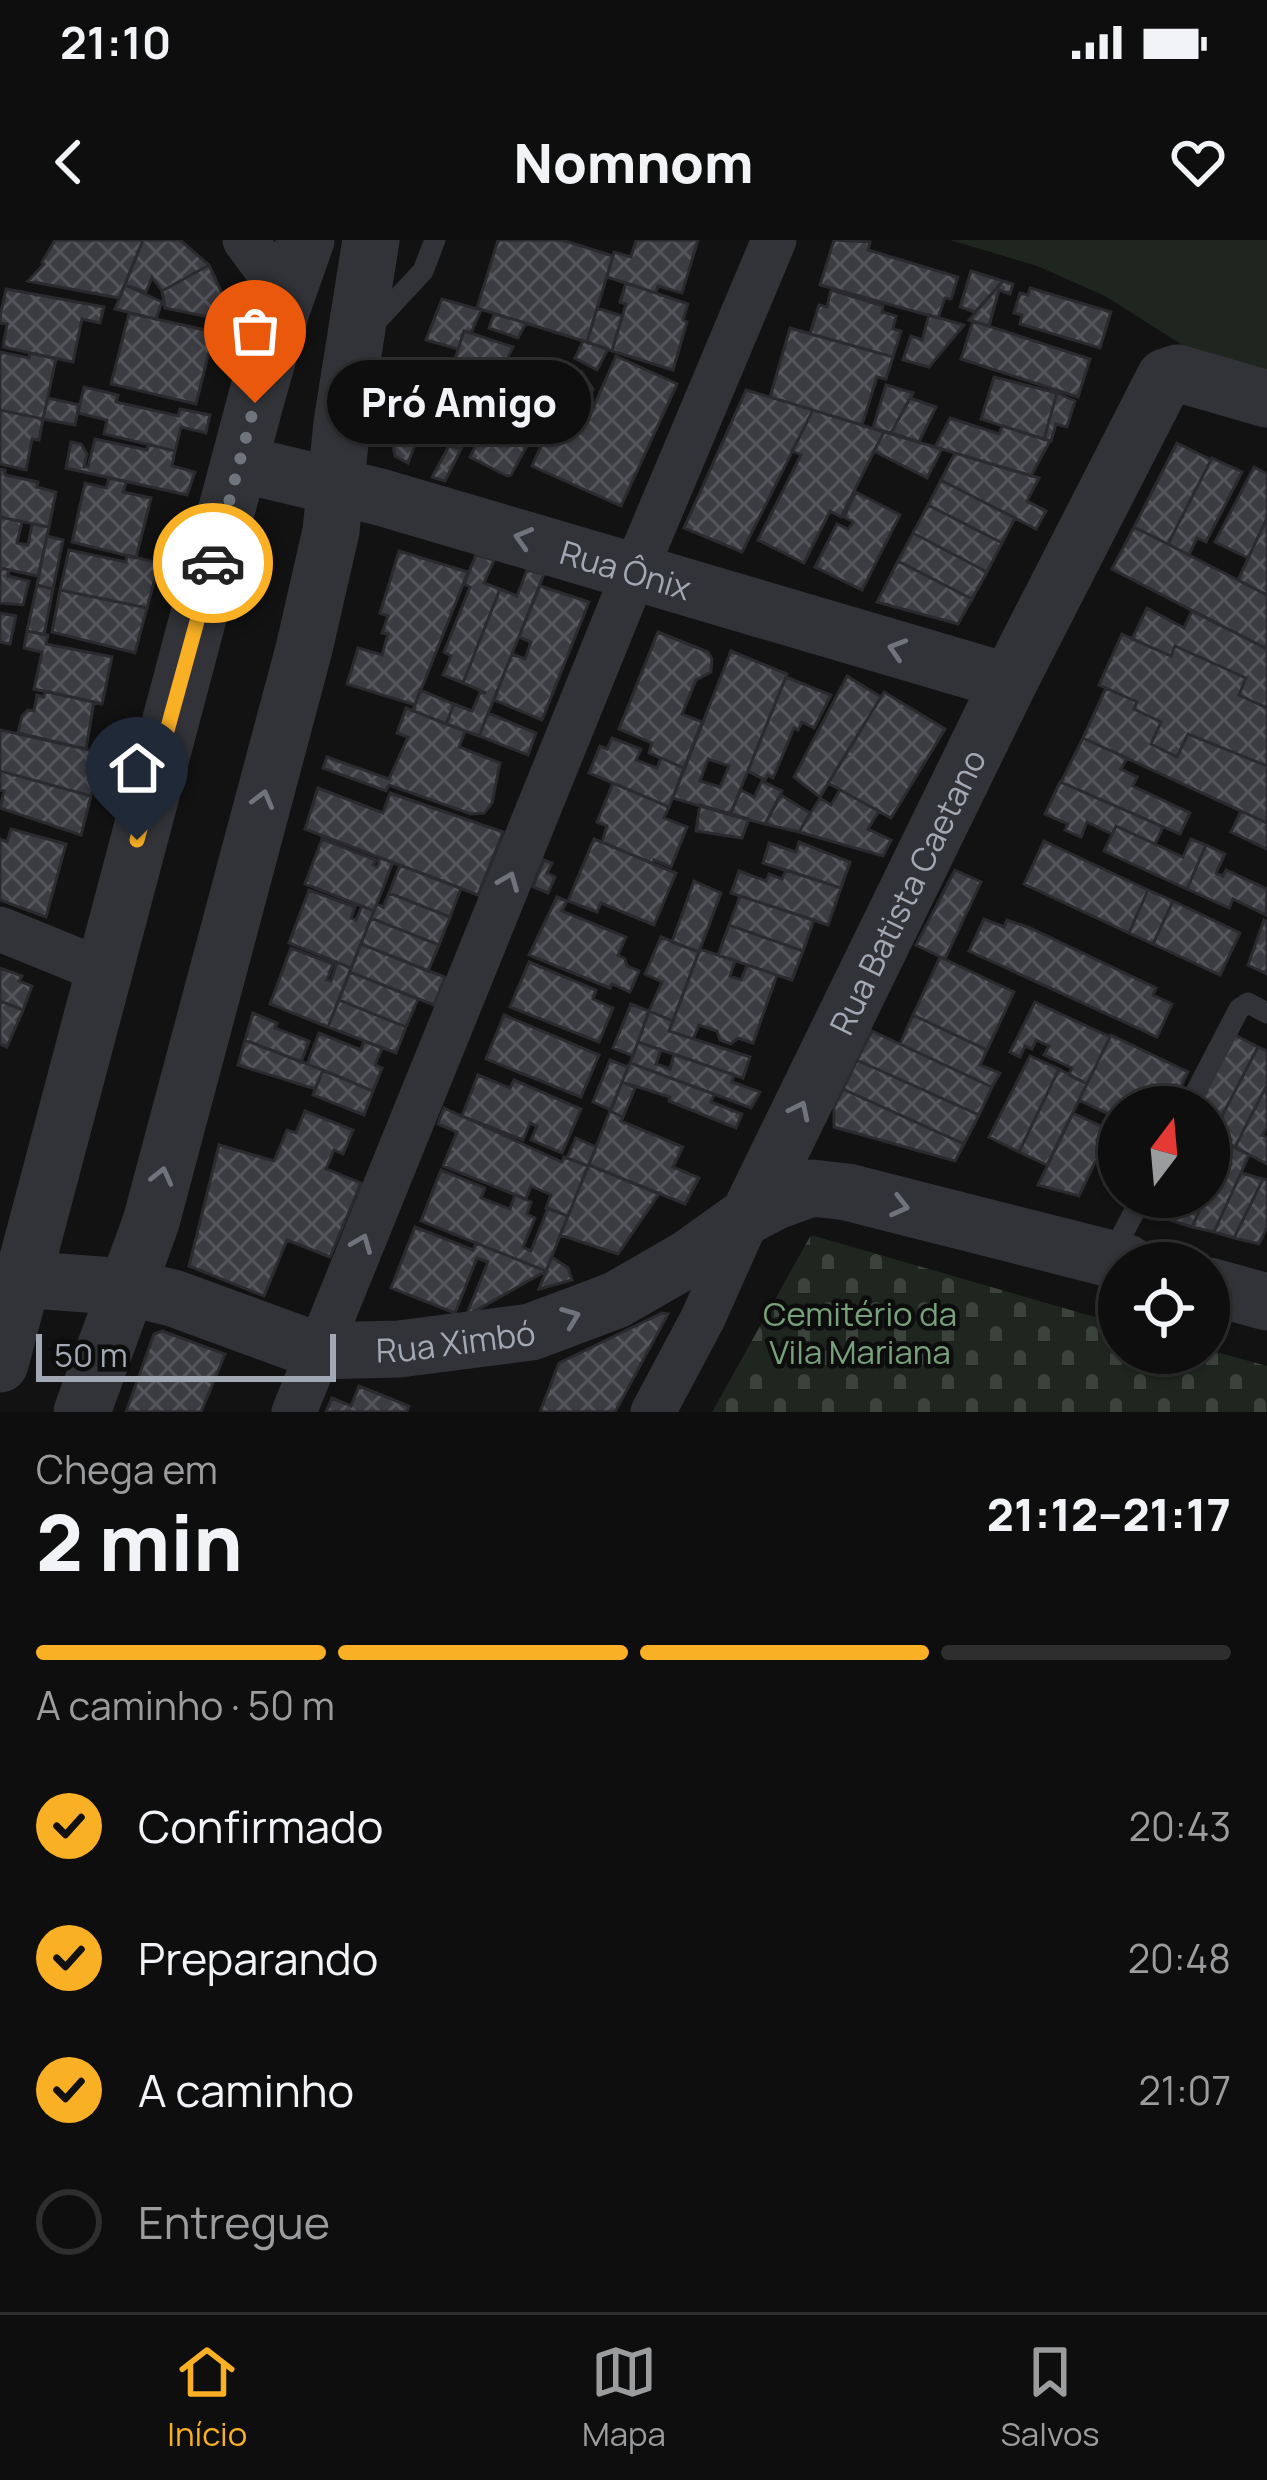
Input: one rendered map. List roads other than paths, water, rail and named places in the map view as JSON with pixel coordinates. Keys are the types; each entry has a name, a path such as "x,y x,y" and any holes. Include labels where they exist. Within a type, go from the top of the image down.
{"street":[{"path":"245,240 272,274 281,308"},
{"path":"0,1364 10,1279 103,971 281,308 306,240"},
{"path":"82,1412 151,1222 304,649 338,486 352,345 371,240"},
{"path":"294,1412 773,240"},
{"name":"Rua Batista Caetano","path":"653,1412 703,1318 1010,682 1169,374 1267,399"},
{"name":"Rua Ônix","path":"241,464 338,486 1010,682"},
{"path":"0,929 103,971"},
{"name":"Rua Ximbó","path":"10,1279 126,1287 173,1298 318,1351 399,1349 531,1332 616,1300 689,1258 749,1215 812,1188 847,1192 1098,1256"},
{"path":"1230,1292 1267,1302"}],"lane":[{"path":"352,345 408,292 423,271 435,240"},
{"path":"1199,1086 1241,1006 1252,1004 1267,1013"}],"place":[{"name":"Pró Amigo","path":"255,403"}],"park label":[{"name":"Cemitério da Vila Mariana","path":"860,1332"}]}
